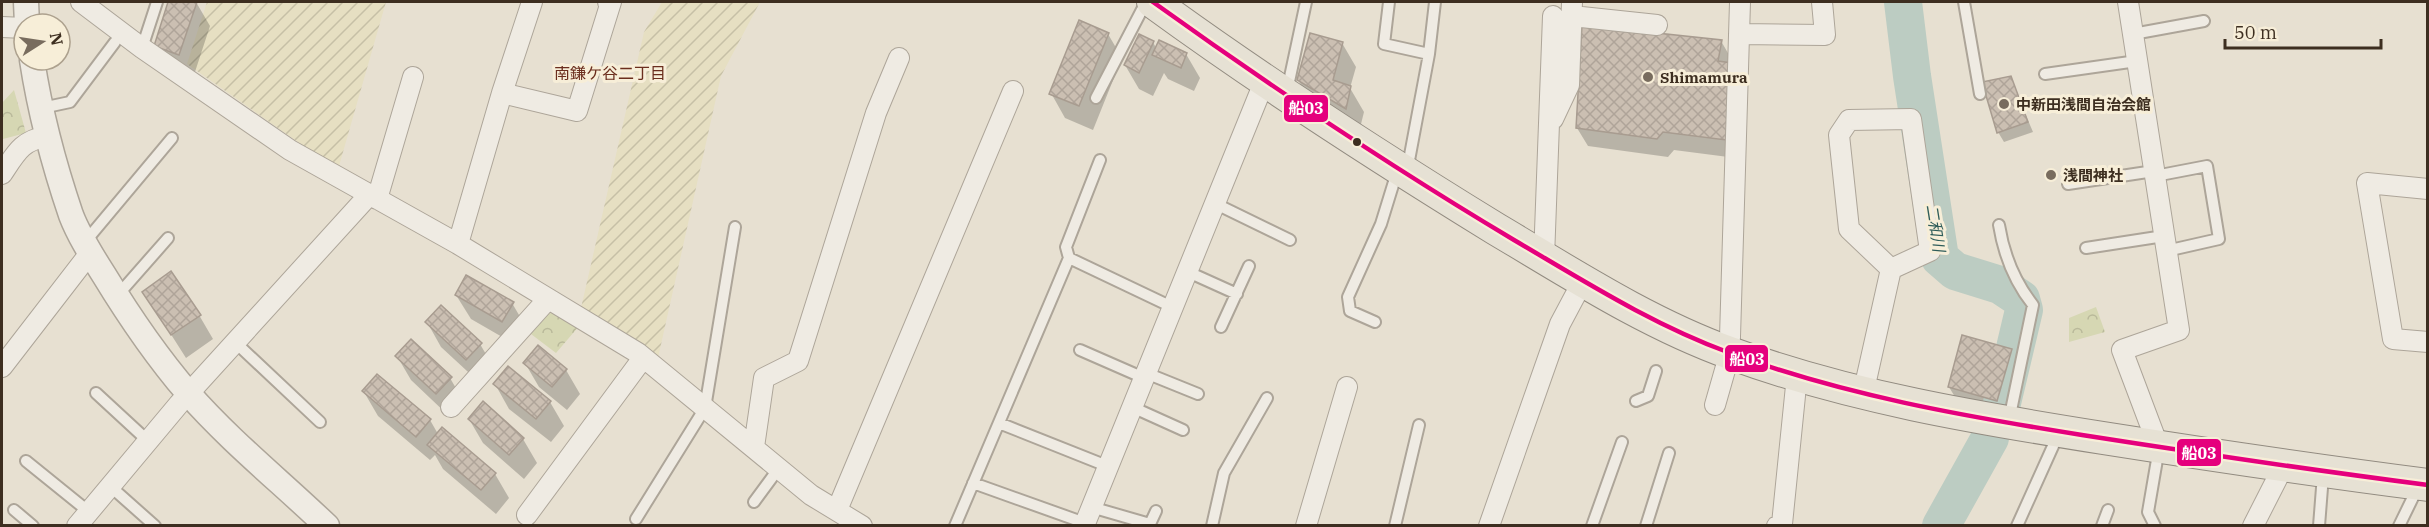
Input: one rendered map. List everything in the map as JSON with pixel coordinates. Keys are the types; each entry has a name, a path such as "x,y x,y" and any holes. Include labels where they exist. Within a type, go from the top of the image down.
{"main road":[{"path":"1169,8 1275,87 1402,171 1579,279 1669,327 1729,353 1797,376 1863,394 2008,423 2283,467 2423,484"}],"street":[{"path":"81,2 142,48 290,150 458,244 643,358 811,495 862,525"},
{"path":"502,93 577,111 611,2 608,2"},
{"path":"1715,405 1729,353 1740,2"},
{"path":"1739,34 1825,35 1822,2"},
{"path":"2128,2 2179,330 2122,351 2159,448"},
{"path":"458,244 526,3"},
{"path":"1544,258 1549,127 1569,85 1566,11 1657,25"},
{"path":"754,447 764,378 798,361 876,113 899,58"},
{"path":"34,72 48,136 72,216 117,297 188,393 327,525"},
{"path":"83,519 188,393 373,197 413,77"},
{"path":"1087,518 1214,203 1275,87"},
{"path":"837,510 1013,91"},
{"path":"1911,119 1930,251 1891,269 1849,229 1839,135 1849,120 1911,119"},
{"path":"2,174 17,151 24,145 32,139 48,136"},
{"path":"2427,189 2367,183 2392,339 2427,342"},
{"path":"2,367 88,248"},
{"path":"1863,394 1891,269"},
{"path":"1489,525 1560,324 1577,292 1579,279"},
{"path":"451,407 548,298"},
{"path":"527,515 643,358"},
{"path":"1782,525 1797,376"},
{"path":"1306,525 1347,387"},
{"path":"2253,525 2283,467"}],"lane":[{"path":"142,48 157,2"},
{"path":"1096,98 1146,2"},
{"path":"1275,87 1306,2"},
{"path":"1389,2 1384,44 1429,54"},
{"path":"1375,322 1350,311 1348,297 1402,171 1429,54 1435,2"},
{"path":"1964,2 1980,94"},
{"path":"2133,34 2204,21"},
{"path":"42,108 70,102 114,42"},
{"path":"2045,74 2137,61"},
{"path":"88,248 172,138"},
{"path":"955,525 1069,258 1066,247 1100,160"},
{"path":"2068,184 2207,166 2219,239 2086,248"},
{"path":"1214,203 1290,240"},
{"path":"1999,225 2004,252 2011,269 2019,287 2033,305 2008,423"},
{"path":"636,519 705,408 735,227"},
{"path":"117,297 168,238"},
{"path":"1069,258 1172,307"},
{"path":"1221,327 1249,266"},
{"path":"1186,271 1237,294"},
{"path":"236,343 320,422"},
{"path":"1080,350 1198,394"},
{"path":"1636,401 1648,396 1656,371"},
{"path":"96,393 148,441"},
{"path":"1212,525 1224,473 1268,398"},
{"path":"1132,407 1183,430"},
{"path":"999,423 1107,466"},
{"path":"1395,525 1419,425"},
{"path":"2017,525 2059,432"},
{"path":"1592,525 1622,442"},
{"path":"2155,525 2148,512 2159,448"},
{"path":"1646,525 1669,453"},
{"path":"26,461 83,519"},
{"path":"754,502 779,468"},
{"path":"2319,525 2323,471"},
{"path":"973,483 1087,518 1150,524 1156,511"},
{"path":"2399,525 2423,484"},
{"path":"110,486 155,525"},
{"path":"14,510 33,525"},
{"path":"2102,525 2108,510"}],"shaded area":[{"path":"207,2 386,2 339,166 305,147 187,64"},
{"path":"662,2 760,2 721,76 658,358 581,308 644,32"}],"green space":[{"path":"14,90 26,133 3,139 2,103"},
{"path":"2096,307 2105,332 2069,342 2069,318"},
{"path":"551,313 573,320 580,325 556,353 527,331 539,317"}],"building":[{"path":"168,2 197,2 179,55 154,46"},
{"path":"1079,20 1109,33 1079,106 1049,94"},
{"path":"1582,25 1722,40 1718,61 1732,63 1726,140 1663,132 1657,139 1576,128"},
{"path":"1310,33 1343,42 1333,80 1351,86 1346,109 1297,80"},
{"path":"1139,34 1154,41 1139,73 1124,65"},
{"path":"1159,40 1187,53 1181,68 1152,55"},
{"path":"2011,76 2028,122 1997,133 1982,82"},
{"path":"171,271 201,315 171,335 142,292"},
{"path":"466,275 514,302 502,322 455,295"},
{"path":"441,305 482,343 466,360 425,322"},
{"path":"1962,335 2012,349 1997,401 1948,387"},
{"path":"411,339 452,377 436,394 395,356"},
{"path":"538,345 567,369 552,387 523,363"},
{"path":"508,366 551,401 536,419 493,384"},
{"path":"377,374 431,419 416,437 362,391"},
{"path":"483,401 524,438 509,455 468,419"},
{"path":"442,427 496,473 481,490 427,445"}],"waterway":[{"name":"二和川","path":"1903,2 1940,258 1955,271 2000,285 2021,299 2024,310 2002,403"},
{"name":"二和川","path":"1941,526 1990,438"}],"transit line":[{"name":"船03","path":"1153,2 1331,125 1468,212 1646,316 1730,353 1816,381 1948,412 2168,448 2428,485"}],"place":[{"name":"Shimamura","path":"1648,77"},
{"name":"中新田浅間自治会館","path":"2004,104"},
{"name":"浅間神社","path":"2051,175"}],"district":[{"name":"南鎌ケ谷二丁目","path":"610,73"}]}
